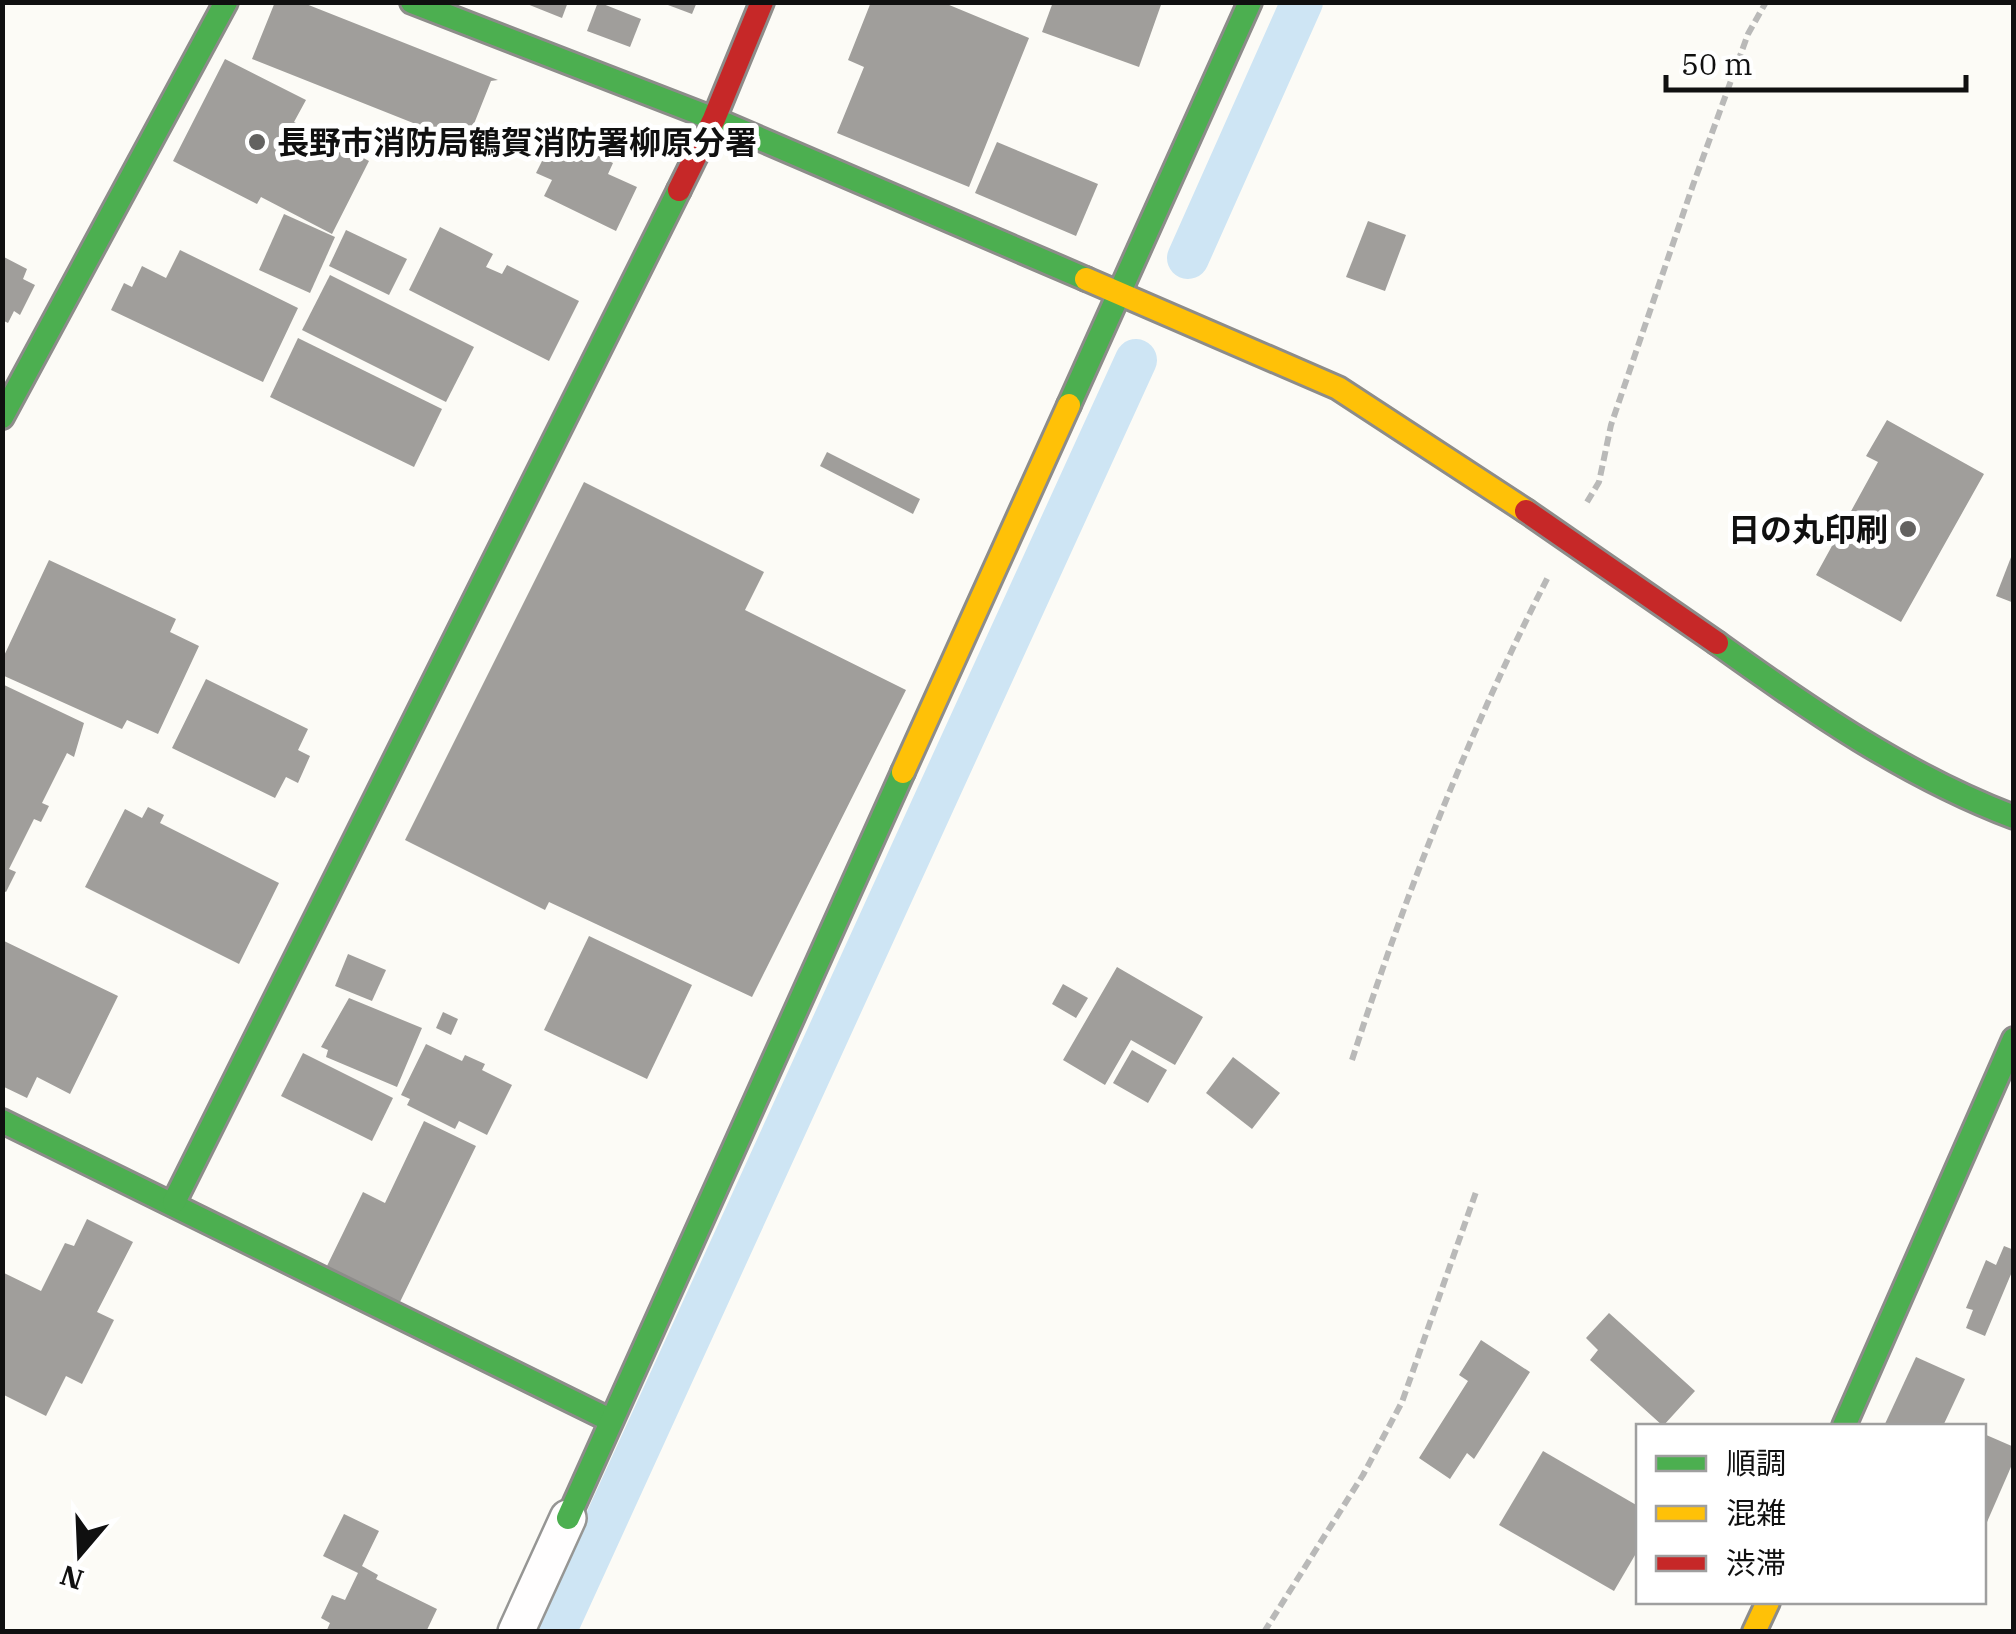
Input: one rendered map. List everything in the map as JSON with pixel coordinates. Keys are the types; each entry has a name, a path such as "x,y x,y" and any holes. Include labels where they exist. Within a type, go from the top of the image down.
{"street":[{"path":"2,417 226,2"},
{"path":"412,2 714,119 1338,388 1568,538 1828,724 1976,803 2014,817"},
{"path":"174,1202 714,119 762,2"},
{"path":"516,1632 1250,2"},
{"path":"1845,1424 2014,1038"},
{"path":"2,1121 174,1202 610,1420"},
{"path":"1754,1632 1767,1604"}],"path":[{"path":"1352,1060 1409,888 1502,666 1599,482 1611,425 1692,185 1748,34 1766,2"},
{"path":"1264,1632 1363,1475 1402,1402 1476,1192"}],"building":[{"path":"275,2 301,2 498,80 491,81 466,144 252,59"},
{"path":"522,2 568,2 562,18"},
{"path":"598,2 641,19 630,47 587,31"},
{"path":"660,2 697,2 692,14"},
{"path":"871,2 942,2 1029,38 969,187 837,133 864,67 848,60"},
{"path":"1053,2 1162,2 1139,67 1042,32"},
{"name":"長野市消防局鶴賀消防署柳原分署","path":"225,59 306,100 294,122 369,161 332,234 261,197 257,204 173,161"},
{"path":"555,135 613,163 608,174 637,187 616,231 544,196 552,180 536,173"},
{"path":"997,142 1098,184 1076,236 975,193"},
{"path":"284,214 335,237 310,293 259,270"},
{"path":"1368,221 1406,235 1385,291 1346,277"},
{"path":"440,227 493,254 486,267 502,274 507,265 579,301 549,361 409,290"},
{"path":"346,230 407,259 389,295 329,266"},
{"path":"180,250 298,308 263,382 111,310 124,283 132,287 142,266 166,278"},
{"path":"2,256 27,269 23,279 35,285 20,315 14,311 8,323 2,320"},
{"path":"330,275 474,347 446,402 302,330"},
{"path":"298,338 442,409 414,467 270,397"},
{"path":"1887,420 1984,474 1901,622 1816,575 1878,462 1866,456"},
{"path":"827,452 920,499 913,514 820,466"},
{"path":"584,482 764,572 745,610 906,690 752,997 549,902 545,910 405,840"},
{"path":"2014,552 2014,603 1996,596"},
{"path":"49,560 176,619 170,632 199,646 158,734 127,720 122,729 2,675 2,660"},
{"path":"206,679 308,729 298,750 310,756 298,783 286,777 275,798 172,748"},
{"path":"2,684 84,723 74,757 67,753 42,803 49,806 41,822 34,819 9,869 16,872 6,892 2,890"},
{"path":"148,807 164,815 160,823 279,883 239,964 85,887 125,809 142,818"},
{"path":"589,936 692,985 647,1079 544,1030"},
{"path":"2,940 118,996 70,1094 37,1077 27,1098 2,1086"},
{"path":"348,954 386,970 372,1001 335,986"},
{"path":"1117,967 1203,1017 1175,1065 1131,1040 1105,1085 1063,1060"},
{"path":"1063,984 1088,998 1076,1018 1052,1004"},
{"path":"349,998 422,1028 397,1087 326,1057 328,1050 321,1047"},
{"path":"443,1012 458,1019 451,1035 436,1028"},
{"path":"426,1044 462,1061 465,1055 485,1064 482,1070 512,1085 487,1135 459,1121 455,1129 407,1105 410,1099 401,1095"},
{"path":"1132,1050 1167,1070 1148,1103 1113,1083"},
{"path":"303,1053 393,1098 372,1141 281,1096"},
{"path":"1233,1057 1280,1093 1252,1129 1206,1093"},
{"path":"424,1121 476,1146 398,1306 325,1270 363,1192 385,1203"},
{"path":"87,1219 133,1242 97,1312 114,1320 82,1384 66,1376 46,1416 2,1394 2,1272 41,1291 65,1243 74,1246"},
{"path":"2004,1246 2014,1250 2014,1267 1985,1336 1966,1328 1973,1310 1966,1308 1986,1260 1996,1265"},
{"path":"1609,1313 1695,1391 1661,1424 1590,1360 1598,1350 1586,1338"},
{"path":"1481,1340 1530,1372 1474,1459 1467,1453 1450,1479 1419,1458 1468,1381 1459,1375"},
{"path":"1916,1357 1965,1379 1944,1424 1885,1424"},
{"path":"1986,1435 2014,1447 2014,1460 1986,1524"},
{"path":"1543,1451 1636,1505 1636,1553 1614,1591 1499,1525"},
{"path":"344,1514 379,1531 362,1566 378,1575 376,1579 437,1609 426,1632 326,1632 330,1623 321,1618 332,1595 345,1600 358,1573 323,1556"}],"waterway":[{"path":"1188,258 1302,2"},
{"path":"555,1632 1136,360"}],"traffic: fast":[{"path":"2,417 226,2"},
{"path":"412,2 714,119 1086,279"},
{"path":"1069,405 1250,2"},
{"path":"174,1202 679,190"},
{"path":"1717,643 1823,717 1897,762 2014,817"},
{"path":"568,1518 903,772"},
{"path":"1845,1424 2014,1039"},
{"path":"2,1121 610,1420"}],"traffic: slow":[{"path":"1086,279 1338,388 1526,511"},
{"path":"903,772 1069,405"},
{"path":"1754,1632 1767,1604"}],"traffic: jam":[{"path":"679,190 714,119 762,2"},
{"path":"1526,511 1717,643"}],"place":[{"name":"長野市消防局鶴賀消防署柳原分署","path":"257,142"},
{"name":"日の丸印刷","path":"1908,529"}]}
